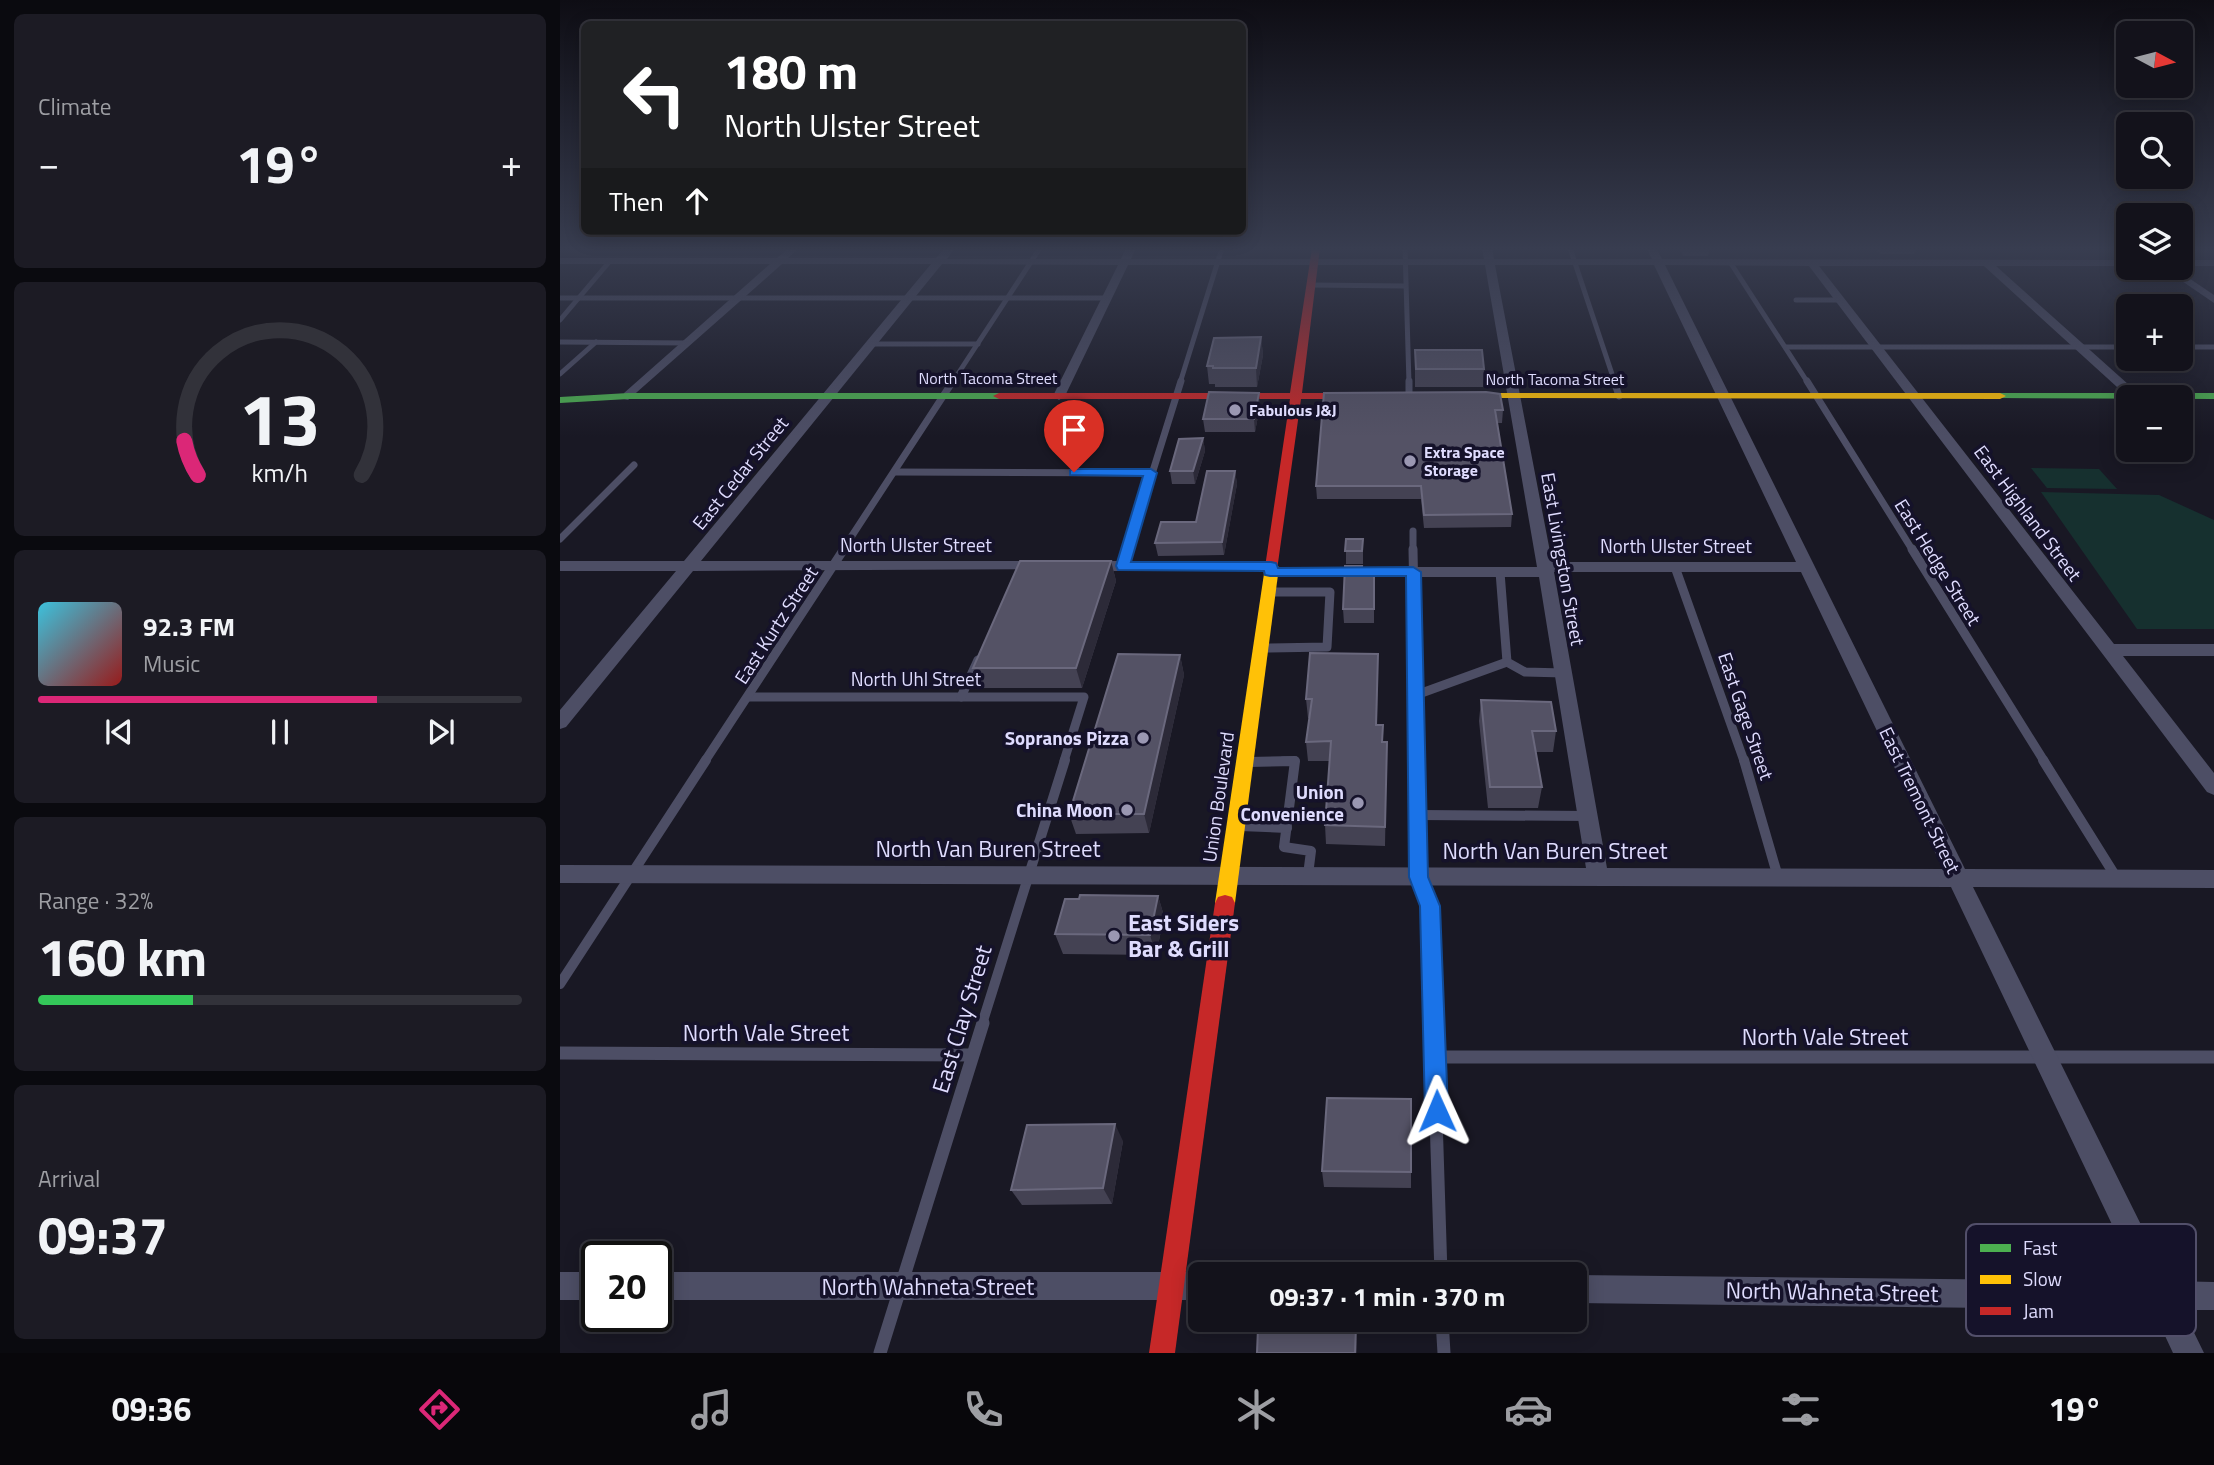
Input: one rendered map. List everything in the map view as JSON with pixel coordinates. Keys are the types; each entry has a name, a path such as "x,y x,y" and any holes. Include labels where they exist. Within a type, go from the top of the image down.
{"street":[{"path":"628,396 724,311"},
{"name":"East Cedar Street","path":"560,722 898,311"},
{"path":"1059,396 1101,311"},
{"name":"Union Boulevard","path":"1162,1353 1308,311"},
{"name":"East Livingston Street","path":"1498,311 1598,877"},
{"name":"East Tremont Street","path":"1682,311 2126,1224"},
{"name":"East Highland Street","path":"1849,311 2214,787"},
{"path":"2040,311 2122,385"},
{"name":"North Tacoma Street","path":"560,400 628,396 1371,396"},
{"name":"North Tacoma Street","path":"1448,396 2116,396"},
{"name":"North Tacoma Street","path":"2193,396 2214,396"},
{"name":"North Ulster Street","path":"560,566 834,566 1018,572 1065,566 1413,572 1807,567"},
{"path":"2108,650 2214,650"},
{"name":"North Van Buren Street","path":"560,874 2214,879"},
{"path":"560,1286 581,1286"},
{"name":"North Wahneta Street","path":"672,1286 1188,1286"},
{"name":"North Wahneta Street","path":"1587,1289 1966,1294"},
{"name":"North Wahneta Street","path":"2196,1296 2214,1296"},
{"name":"East Tremont Street","path":"2181,1336 2189,1353"}],"lane":[{"name":"East Kurtz Street","path":"560,984 999,311"},
{"path":"1123,566 1202,311"},
{"path":"1406,311 1409,396"},
{"path":"1591,311 1619,396"},
{"name":"East Hedge Street","path":"1763,311 2117,879"},
{"path":"560,342 688,343"},
{"path":"560,374 596,342"},
{"path":"871,344 978,344"},
{"path":"1786,346 2116,347"},
{"path":"2193,347 2214,347"},
{"path":"560,539 634,465"},
{"path":"895,472 1151,473"},
{"path":"1413,531 1419,877 1430,906 1441,1262"},
{"name":"East Gage Street","path":"1675,567 1743,757 1778,877"},
{"path":"1500,572 1507,662 1512,669 1520,672 1564,673"},
{"path":"1260,648 1327,648 1329,592 1268,592"},
{"path":"961,696 983,649"},
{"path":"1416,695 1507,662"},
{"name":"North Uhl Street","path":"748,697 1084,697"},
{"name":"East Clay Street","path":"880,1353 1084,697"},
{"path":"1244,762 1295,761 1284,847 1311,851 1308,875"},
{"path":"1418,815 1588,816"},
{"path":"1236,825 1287,828"},
{"name":"North Vale Street","path":"560,1053 972,1055"},
{"name":"North Vale Street","path":"1435,1057 2214,1057"},
{"path":"1443,1332 1444,1353"}],"green space":[{"path":"2031,468 2099,469 2117,489 2047,488"},
{"path":"2041,492 2159,495 2214,520 2214,629 2137,629"}],"building":[{"path":"1261,337 1256,368 1207,366 1214,338"},
{"path":"1415,350 1482,350 1484,369 1416,369"},
{"path":"1209,392 1259,393 1254,419 1203,419"},
{"name":"Extra Space Storage","path":"1324,393 1500,394 1503,410 1495,410 1512,514 1424,515 1421,486 1316,486"},
{"path":"1203,438 1193,471 1170,471 1179,439"},
{"path":"1207,471 1235,471 1222,542 1155,543 1161,522 1196,522"},
{"path":"1346,539 1363,539 1362,551 1345,551"},
{"path":"1020,561 1111,561 1076,668 973,668"},
{"path":"1345,566 1362,566 1361,572 1374,572 1374,609 1343,609"},
{"path":"1310,653 1378,654 1376,725 1383,725 1382,742 1387,742 1385,827 1325,825 1331,741 1306,742 1312,699 1306,699"},
{"path":"1118,654 1180,655 1144,814 1069,814"},
{"path":"1481,700 1551,702 1556,731 1532,731 1542,787 1490,787"},
{"path":"1080,895 1158,896 1150,935 1055,934 1065,899 1079,899"},
{"path":"1327,1098 1411,1099 1411,1172 1322,1171"},
{"path":"1115,1124 1103,1188 1011,1190 1027,1125"},
{"path":"1258,1332 1356,1332 1355,1353 1257,1353"}],"traffic: fast":[{"path":"560,400 628,396 999,396"},
{"path":"2000,396 2214,396"}],"traffic: slow":[{"path":"1467,396 2000,396"},
{"path":"1225,903 1272,567"}],"traffic: jam":[{"path":"1272,567 1307,311"},
{"path":"999,396 1358,396"},
{"path":"1162,1353 1225,903"}],"place":[{"name":"Fabulous J&J","path":"1235,410"},
{"name":"Extra Space Storage","path":"1410,461"},
{"name":"Sopranos Pizza","path":"1143,738"},
{"name":"Union Convenience","path":"1358,803"},
{"name":"China Moon","path":"1127,810"},
{"name":"East Siders Bar & Grill","path":"1114,936"}],"route":[{"path":"1074,472 1151,473 1123,566 1271,566 1270,572 1413,572 1419,877 1430,906 1437,1111"}]}
